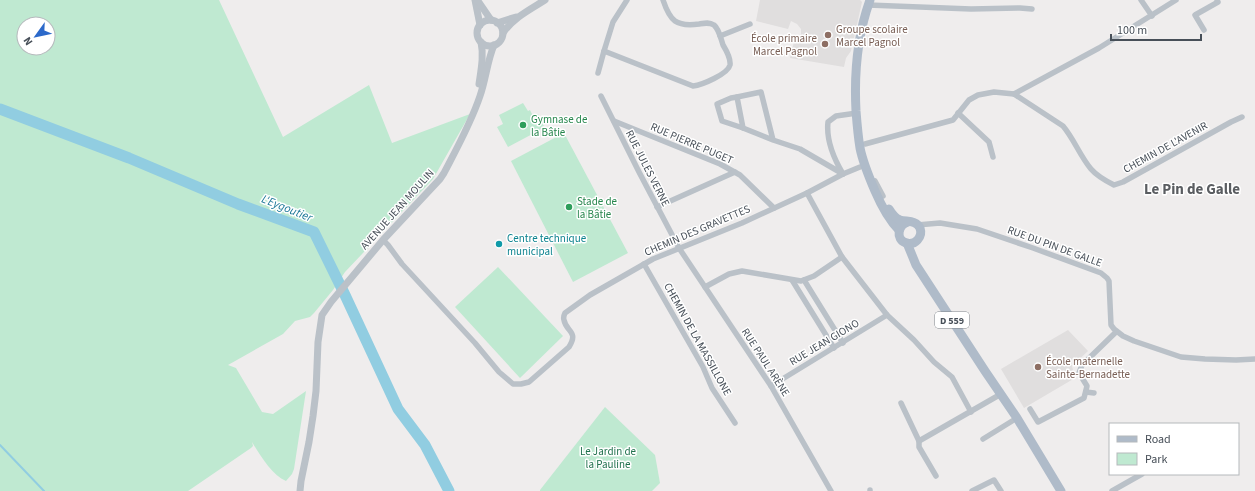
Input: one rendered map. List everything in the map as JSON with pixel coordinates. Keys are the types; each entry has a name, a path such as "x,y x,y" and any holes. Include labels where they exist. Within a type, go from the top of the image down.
{"main road":[{"path":"855,81 865,144 870,164 882,196 892,214 900,220 917,225 920,230 919,237 911,244 902,240 899,230 888,216 878,197 865,165 857,131 855,81 856,57 869,3"},
{"path":"899,230 902,225 908,222"},
{"name":"D 559","path":"919,237 917,251 918,258 924,271 989,368 1001,394"},
{"name":"D 559","path":"907,243 916,265 980,365 1017,418 1061,491"}],"street":[{"path":"476,0 494,22 501,27 501,40 494,45 487,46 481,42 477,34 480,25 485,21 494,22 520,16"},
{"path":"476,0 480,25"},
{"path":"502,33 520,16 545,0"},
{"path":"598,73 613,22 627,0"},
{"path":"604,51 694,86 700,85 726,71 730,66 729,60 715,26 709,23 686,25 675,21 668,13 663,0"},
{"path":"1141,0 1152,16"},
{"path":"865,144 953,120 969,100 978,95 994,92 1014,94 1099,48 1176,0"},
{"path":"1204,30 1195,15 1218,2 1217,0"},
{"path":"869,3 971,9 1032,9"},
{"path":"720,36 750,24"},
{"name":"AVENUE JEAN MOULIN","path":"475,110 482,63 481,42"},
{"name":"AVENUE JEAN MOULIN","path":"300,491 313,416 318,342 322,315 337,294 383,240 440,179 448,166 475,110 482,89 488,60 494,45"},
{"path":"773,140 761,92 731,98 717,104 722,121 773,140 800,149 842,174"},
{"name":"CHEMIN DE L'AVENIR","path":"1014,94 1063,126 1092,170 1114,185 1123,182 1242,117"},
{"name":"RUE JULES VERNE","path":"601,96 679,248"},
{"path":"737,97 743,128"},
{"path":"842,174 835,161 831,147 827,131 828,122 836,116 856,113"},
{"path":"958,113 989,142 993,157"},
{"name":"RUE PIERRE PUGET","path":"614,122 720,164 735,172 774,208"},
{"path":"865,165 867,165 870,170 882,196"},
{"name":"CHEMIN DES GRAVETTES","path":"383,240 388,244 402,264 500,372 513,384 521,384 529,382 568,347 573,340 573,336 564,320 565,313 590,295 653,259 774,208 807,193 842,174 865,165"},
{"path":"657,207 735,172"},
{"path":"807,193 842,257 887,315 914,340 934,362 952,377 971,412"},
{"path":"919,237 925,229 940,223"},
{"name":"RUE DU PIN DE GALLE","path":"917,225 940,223 977,229 1040,250 1105,275 1110,286 1111,325 1116,332"},
{"name":"RUE PAUL ARÈNE","path":"679,248 771,386 832,491"},
{"path":"705,287 729,274 742,272 801,281 814,276 842,257"},
{"name":"CHEMIN DE LA MASSILLONE","path":"644,264 703,367 712,388 736,423"},
{"path":"792,280 834,348"},
{"path":"804,280 843,343"},
{"name":"RUE JEAN GIONO","path":"771,386 887,315"},
{"path":"1030,409 1038,422 1084,398 1087,386 1080,373 1082,365 1116,332 1134,341 1181,357 1236,360 1255,359"},
{"path":"1086,392 1094,393"},
{"path":"919,441 1001,394"},
{"path":"901,404 919,441 919,447 936,476"},
{"path":"983,439 1017,418"},
{"path":"1112,491 1140,475"},
{"path":"972,491 994,480 1001,491"}],"shaded area":[{"name":"Groupe scolaire Marcel Pagnol","path":"760,0 860,0 862,2 851,51 846,58 844,67 790,58 794,42 799,43 801,40 801,29 797,24 791,21 788,29 756,21"},
{"name":"École maternelle Sainte-Bernadette","path":"1068,330 1088,351 1072,366 1075,378 1024,408 1001,369"}],"green space":[{"path":"0,0 219,0 283,137 369,85 392,143 470,114 433,179 345,272 333,290 314,313 310,317 295,321 283,334 228,365 236,368 262,412 273,414 306,391 292,474 286,481 276,474 252,442 253,446 251,448 188,491 0,491"},
{"name":"Gymnase de la Bâtie","path":"523,103 528,111 530,110 533,116 538,114 544,126 540,130 508,147 497,127 503,124 499,115"},
{"name":"Stade de la Bâtie","path":"564,133 628,253 573,282 511,161"},
{"path":"498,267 563,336 520,378 455,307"},
{"name":"Le Jardin de la Pauline","path":"605,407 655,455 660,483 652,491 540,491 540,490"}],"waterway":[{"name":"L'Eygoutier","path":"0,109 129,158 238,204 314,232 398,409 425,445 449,491"},
{"path":"0,445 44,491"}],"place":[{"name":"Groupe scolaire Marcel Pagnol","path":"828,35"},
{"name":"École primaire Marcel Pagnol","path":"825,44"},
{"name":"Gymnase de la Bâtie","path":"523,125"},
{"name":"Stade de la Bâtie","path":"569,207"},
{"name":"Centre technique municipal","path":"499,244"},
{"name":"École maternelle Sainte-Bernadette","path":"1038,367"}],"district":[{"name":"Le Pin de Galle","path":"1192,189"}]}
